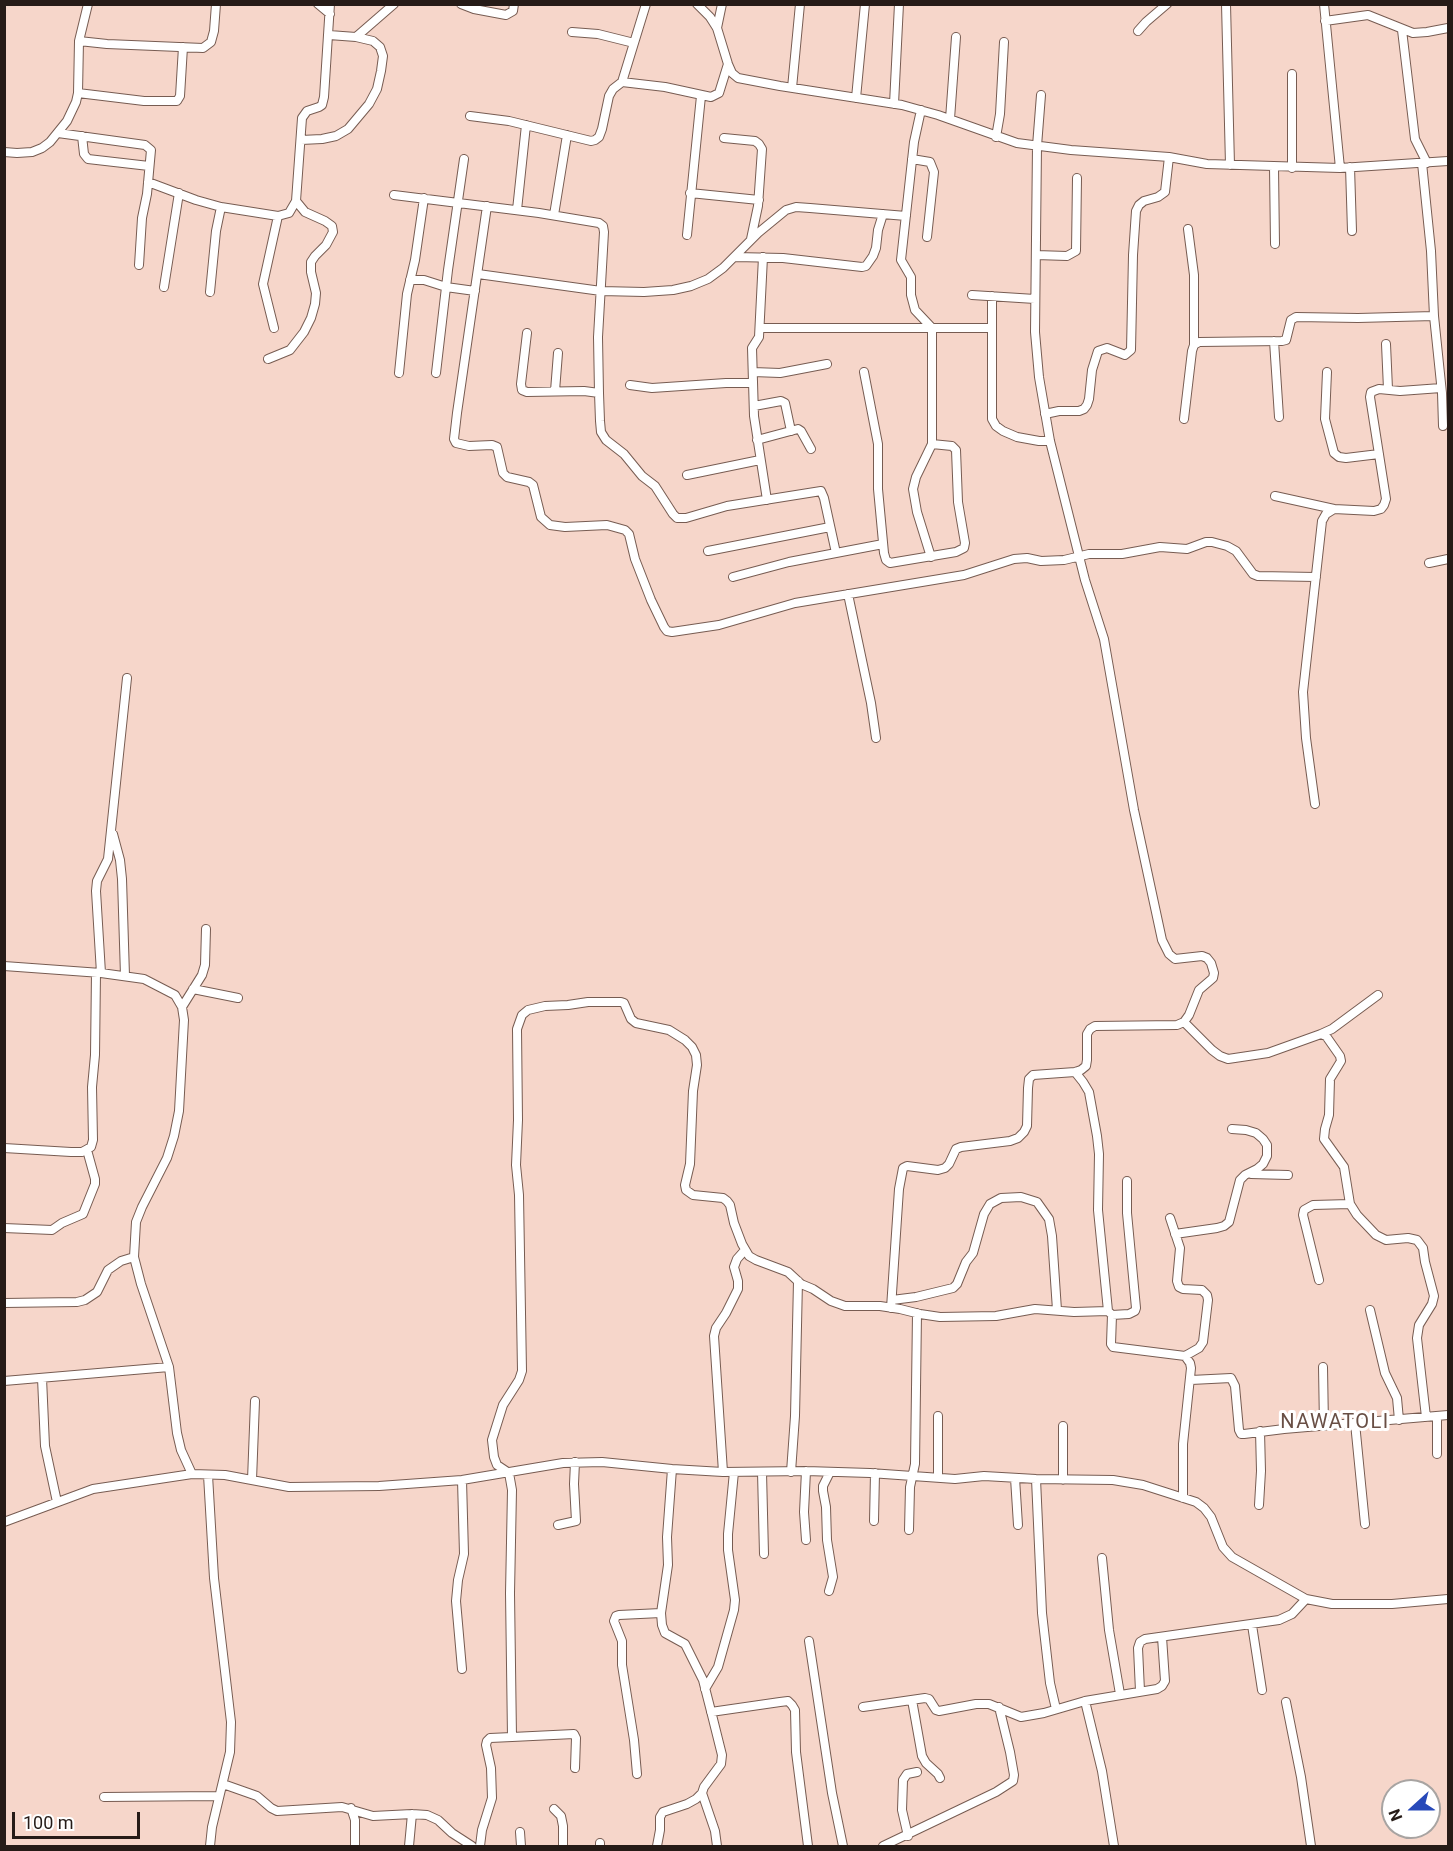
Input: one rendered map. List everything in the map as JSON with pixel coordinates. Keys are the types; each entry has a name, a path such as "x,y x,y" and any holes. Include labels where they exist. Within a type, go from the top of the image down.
{"street":[{"path":"4,152 32,152 42,148 58,133 72,111 78,93 79,41 88,4"},
{"path":"79,41 203,48 211,42 216,4"},
{"path":"318,4 330,14"},
{"path":"148,182 221,207 278,216 288,213 296,201 302,118 304,113 320,107 324,97 330,4"},
{"path":"356,37 394,4"},
{"path":"461,4 506,15 513,11 514,4"},
{"path":"470,116 526,125 591,141 599,137 609,96 613,89 622,82 645,4"},
{"path":"697,4 717,28 728,64 732,73 738,78 921,110 1017,143 1169,157 1194,163 1292,168 1340,168 1449,161"},
{"path":"717,28 722,4"},
{"path":"792,88 800,4"},
{"path":"856,98 865,4"},
{"path":"894,104 899,4"},
{"path":"1138,31 1167,4"},
{"path":"1226,4 1230,165"},
{"path":"1324,4 1340,168"},
{"path":"1325,21 1368,15 1413,33 1449,28"},
{"path":"1402,30 1415,139 1424,163 1443,426"},
{"path":"572,32 598,34 634,43"},
{"path":"301,140 336,136 348,129 369,104 381,71 383,56 380,47 373,41 328,35"},
{"path":"950,119 956,37"},
{"path":"996,137 1000,114 1004,42"},
{"path":"78,93 144,101 177,101 180,96 183,47"},
{"path":"622,82 665,87 711,97 718,93 728,64"},
{"path":"1292,74 1292,168"},
{"path":"892,1304 898,1199 903,1168 907,1166 938,1170 949,1164 957,1149 961,1147 1018,1138 1027,1126 1029,1079 1033,1075 1076,1072 1086,1066 1088,1060 1087,1034 1095,1026 1177,1025 1184,1022 1199,990 1213,978 1214,974 1207,958 1175,958 1168,954 1162,940 1134,810 1104,639 1078,556 1050,441 1039,377 1035,332 1037,146 1041,95"},
{"path":"687,235 701,96"},
{"path":"921,110 912,159 901,260 911,277 911,295 915,310 932,328 932,444 916,477 913,489 917,512 931,556"},
{"path":"517,210 526,125"},
{"path":"58,133 149,147 151,152 142,218 139,265"},
{"path":"554,215 567,135"},
{"path":"82,136 84,154 88,159 149,166"},
{"path":"723,138 755,141 762,149 759,200 751,240"},
{"path":"1045,414 1084,409 1089,399 1092,370 1098,351 1107,348 1125,355 1131,350 1136,211 1139,204 1165,192 1169,157"},
{"path":"436,373 464,159"},
{"path":"912,159 930,162 934,172 927,237"},
{"path":"1274,167 1275,244"},
{"path":"1350,167 1352,231"},
{"path":"1036,255 1067,256 1076,251 1077,178"},
{"path":"164,286 179,193"},
{"path":"690,193 759,200"},
{"path":"394,195 595,221 603,226 598,337 600,421 601,432 606,441 624,454 642,476 655,486 677,518 686,518 727,506 821,491 836,553"},
{"path":"399,373 403,327 424,198"},
{"path":"268,359 291,350 304,332 315,304 316,293 311,262 326,245 333,232 332,226 305,212 296,201"},
{"path":"487,206 454,439 456,443 469,446 492,445 497,447 502,473 507,477 533,485 541,517 550,525 607,525 625,530 629,534 635,559 664,627 672,632 719,625 795,603 964,575 1014,559 1064,560 1099,553 1122,554 1160,548 1187,549 1212,542 1236,551 1252,574 1316,577"},
{"path":"210,292 216,231 221,207"},
{"path":"478,274 601,291 673,290 708,279 786,210 796,207 906,216"},
{"path":"735,257 808,260 866,266 876,248 883,214"},
{"path":"274,328 263,284 278,216"},
{"path":"1184,419 1194,345 1194,275 1188,229"},
{"path":"762,257 760,328 759,337 752,348 757,440 767,500"},
{"path":"410,280 430,281 446,287 475,291"},
{"path":"972,295 1035,300"},
{"path":"992,296 992,419 996,426 1017,437 1050,441"},
{"path":"1194,345 1199,342 1286,340 1292,320 1296,317 1434,316"},
{"path":"760,328 992,328"},
{"path":"527,333 522,390 527,392 599,393"},
{"path":"1274,341 1279,417"},
{"path":"1386,344 1388,389"},
{"path":"555,391 558,353"},
{"path":"753,372 780,373 826,364"},
{"path":"864,372 878,444 878,489 883,544 886,560 890,563 961,551 964,548 959,511 956,450 952,446 932,444"},
{"path":"1327,372 1325,419 1335,453 1346,458 1379,454"},
{"path":"630,385 652,388 753,383"},
{"path":"1275,496 1334,509 1374,511 1381,509 1386,499 1371,392 1388,389 1400,391 1441,388"},
{"path":"754,406 781,401 784,403 791,431"},
{"path":"757,440 801,430 811,449"},
{"path":"687,476 760,460"},
{"path":"1315,804 1306,738 1304,692 1322,521 1326,514 1334,509"},
{"path":"708,551 830,527"},
{"path":"733,577 789,562 883,544"},
{"path":"1430,563 1449,558"},
{"path":"848,594 876,738"},
{"path":"4,1148 82,1152 87,1150 93,1140 92,1109 99,973 96,891 97,881 108,859 127,678"},
{"path":"112,831 120,860 122,879 125,976"},
{"path":"182,1007 202,975 205,965 206,929"},
{"path":"4,966 99,973 144,980 175,995 182,1007 184,1020 178,1111 174,1136 167,1158 136,1222 134,1257 169,1367 177,1433 181,1450 192,1474"},
{"path":"193,989 238,998"},
{"path":"1184,1022 1212,1050 1228,1059 1268,1053 1322,1034 1378,995"},
{"path":"512,1737 510,1593 512,1490 509,1473 497,1465 492,1450 492,1440 503,1405 522,1371 519,1195 516,1165 517,1029 522,1015 528,1010 588,1002 621,1002 624,1003 631,1019 636,1023 669,1030 692,1047 697,1065 686,1190 693,1195 723,1198 728,1201 745,1250 756,1260 788,1272 798,1281 837,1304 892,1304 957,1284 973,1252 984,1214 990,1204 1006,1197 1021,1197 1037,1202 1049,1219 1057,1310"},
{"path":"1322,1034 1326,1036 1341,1061 1330,1079 1329,1115 1324,1139 1344,1167 1350,1204 1376,1235 1386,1240 1408,1238 1418,1240 1423,1248 1434,1296 1432,1304 1419,1325 1417,1338 1426,1417"},
{"path":"1076,1072 1089,1092 1097,1136 1098,1210 1113,1347 1185,1356 1192,1353 1203,1342 1207,1295 1202,1290 1179,1287 1177,1281 1180,1254 1170,1218"},
{"path":"1175,1234 1224,1226 1229,1222 1237,1186 1245,1175 1263,1164 1267,1156 1267,1145 1263,1139 1256,1133 1232,1129"},
{"path":"4,1228 52,1230 83,1214 95,1184 87,1150"},
{"path":"1245,1175 1288,1176"},
{"path":"892,1304 917,1313 940,1317 996,1316 1035,1309 1129,1314 1135,1311 1127,1213 1127,1181"},
{"path":"1319,1280 1303,1215 1304,1209 1312,1205 1350,1204"},
{"path":"723,1472 714,1336 716,1328 738,1289 734,1267 737,1259 745,1250"},
{"path":"4,1303 69,1303 85,1300 97,1292 108,1270 121,1261 134,1257"},
{"path":"791,1472 795,1416 798,1281"},
{"path":"1370,1310 1385,1373 1396,1398 1400,1420"},
{"path":"909,1530 910,1487 914,1476 916,1454 917,1313"},
{"path":"1183,1498 1183,1444 1191,1380 1190,1363 1185,1356"},
{"path":"4,1381 169,1367"},
{"path":"1323,1367 1324,1426"},
{"path":"42,1378 45,1446 57,1502"},
{"path":"1191,1380 1231,1378 1235,1386 1237,1418 1241,1434 1449,1415"},
{"path":"252,1479 255,1401"},
{"path":"938,1416 938,1477"},
{"path":"1437,1416 1437,1454"},
{"path":"1354,1423 1365,1524"},
{"path":"1063,1480 1064,1426"},
{"path":"1259,1505 1260,1431"},
{"path":"558,1525 576,1521 575,1462"},
{"path":"4,1522 93,1489 192,1474 225,1475 295,1487 379,1486 462,1480 575,1462 614,1462 723,1472 806,1471 1129,1482 1196,1502 1211,1517 1223,1547 1232,1557 1306,1599 1332,1604 1381,1604 1449,1599"},
{"path":"657,1846 660,1817 663,1812 696,1799 721,1764 722,1755 700,1673 685,1644 665,1633 662,1625 661,1612 668,1565 667,1537 672,1469"},
{"path":"806,1471 806,1540"},
{"path":"705,1689 718,1667 734,1610 728,1534 734,1472"},
{"path":"762,1472 764,1554"},
{"path":"829,1591 833,1577 823,1491 830,1472"},
{"path":"874,1521 875,1473"},
{"path":"208,1475 214,1578 231,1722 230,1752 212,1827 210,1846"},
{"path":"1015,1478 1017,1525"},
{"path":"1036,1479 1042,1613 1050,1683 1056,1709"},
{"path":"462,1480 464,1554 456,1601 462,1669"},
{"path":"1102,1558 1109,1630 1120,1694"},
{"path":"1140,1691 1138,1648 1140,1642 1145,1639 1280,1620 1292,1614 1306,1599"},
{"path":"637,1774 622,1665 622,1641 614,1621 616,1616 620,1615 661,1612"},
{"path":"1252,1625 1262,1690"},
{"path":"863,1707 925,1698 939,1712 976,1704 989,1704 1012,1715 1031,1717 1085,1701 1157,1689 1165,1681 1162,1637"},
{"path":"809,1641 832,1793 843,1846"},
{"path":"912,1700 922,1756 940,1778"},
{"path":"711,1712 788,1701 792,1705 795,1710 796,1752 808,1846"},
{"path":"1085,1701 1102,1771 1114,1846"},
{"path":"1286,1702 1301,1777 1311,1846"},
{"path":"883,1846 996,1792 1013,1781 1010,1752 999,1707"},
{"path":"480,1846 482,1830 492,1798 486,1745 490,1738 574,1734 576,1738 575,1768"},
{"path":"908,1836 902,1810 903,1780 907,1774 917,1772"},
{"path":"223,1784 257,1796 277,1811 342,1807 373,1816 427,1815 438,1820 452,1833 472,1846"},
{"path":"702,1793 715,1831 717,1846"},
{"path":"104,1797 219,1796"},
{"path":"351,1808 355,1820 355,1846"},
{"path":"554,1809 561,1816 563,1846"},
{"path":"409,1846 412,1814"},
{"path":"520,1832 520,1846"}],"district":[{"name":"NAWATOLI","path":"1335,1423"}]}
